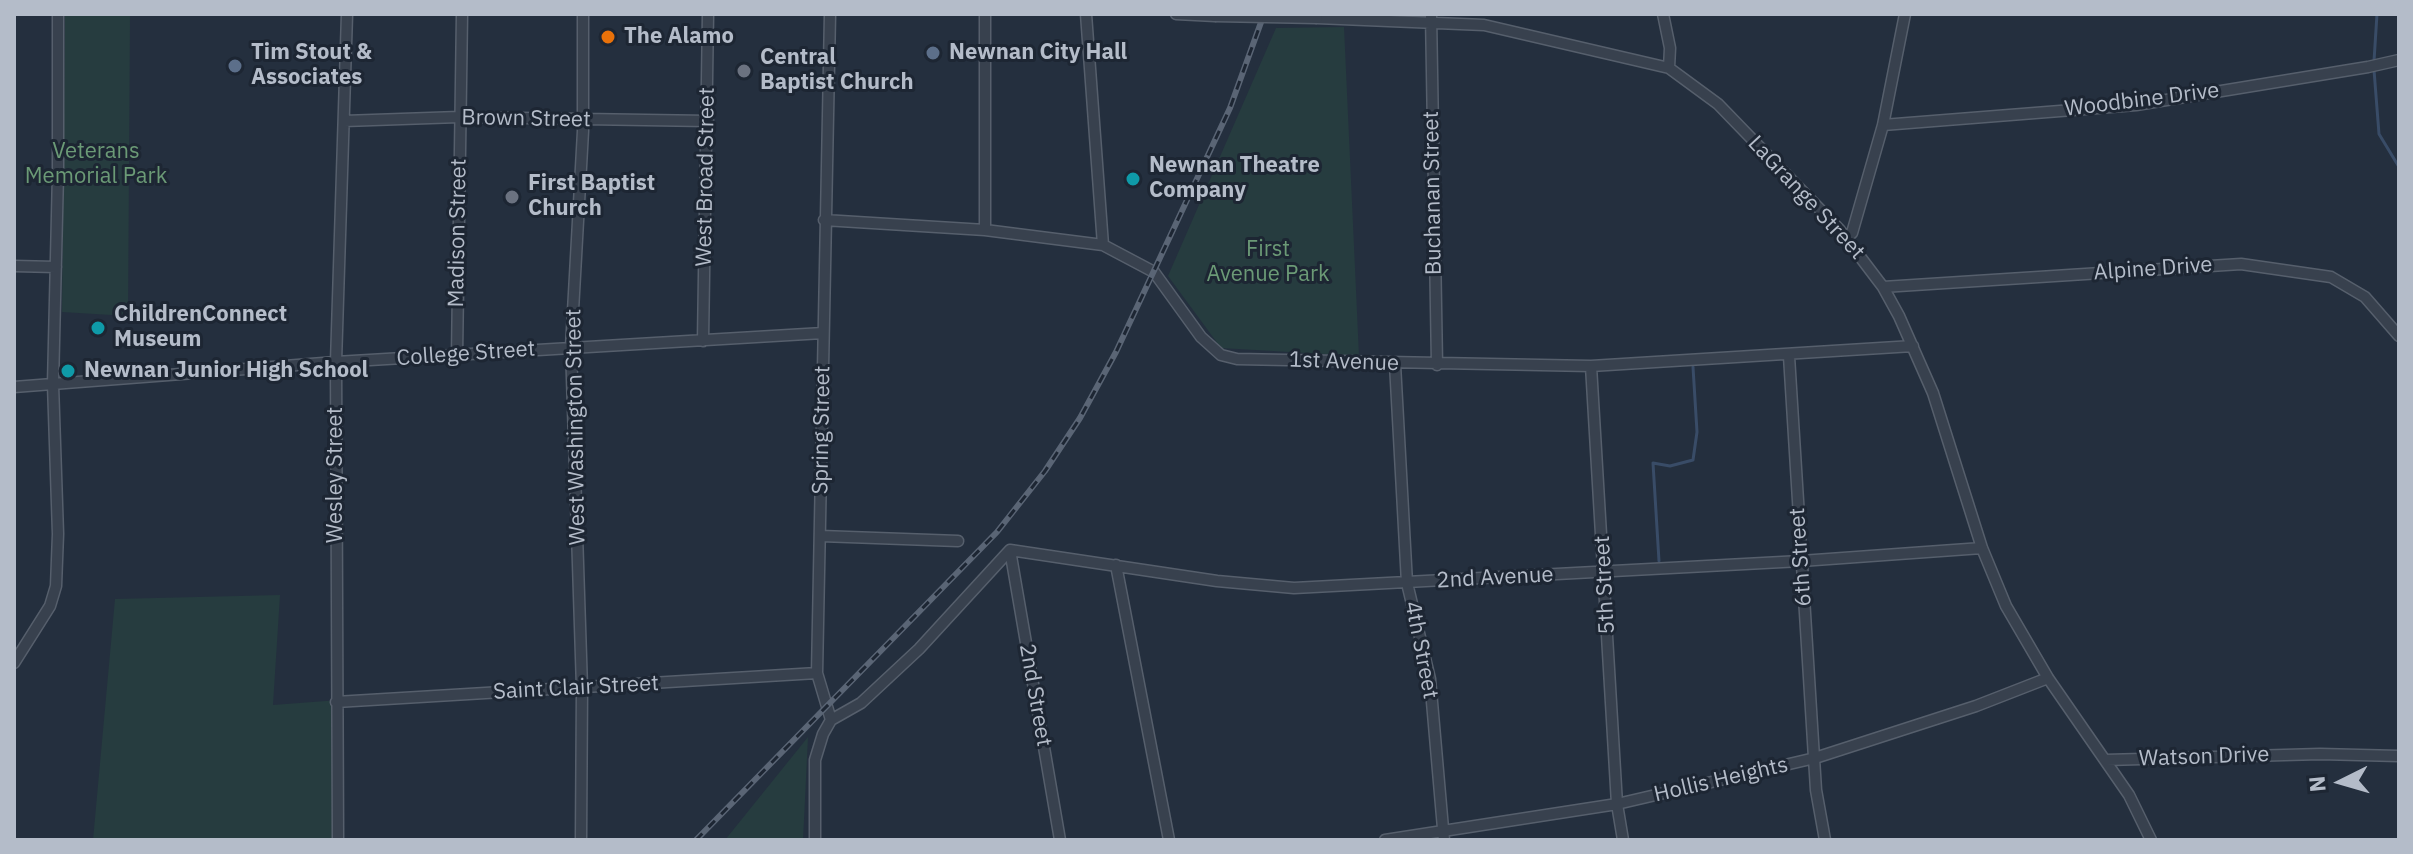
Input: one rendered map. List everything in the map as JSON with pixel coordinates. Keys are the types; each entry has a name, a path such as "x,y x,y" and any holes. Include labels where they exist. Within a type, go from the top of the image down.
{"street":[{"path":"14,663 50,606 56,586 58,534 53,384 58,14"},
{"name":"Wesley Street","path":"338,840 336,362 347,14"},
{"name":"Madison Street","path":"457,356 462,14"},
{"name":"West Washington Street","path":"581,840 582,688 571,347 583,121 583,14"},
{"name":"West Broad Street","path":"703,341 708,14"},
{"name":"Spring Street","path":"830,14 817,673 831,720"},
{"path":"985,14 985,230"},
{"path":"1086,14 1103,245"},
{"name":"LaGrange Street","path":"1176,14 1431,18 1484,25 1669,68 1718,104 1846,238 1883,287 1933,393 1982,548 2018,630 2106,760 2140,814 2151,840"},
{"path":"1663,14 1670,48 1669,68"},
{"path":"1846,238 1852,233 1883,125 1905,14"},
{"name":"Buchanan Street","path":"1431,18 1437,365"},
{"name":"Woodbine Drive","path":"1883,125 2136,105 2399,60"},
{"name":"Brown Street","path":"344,121 459,117 708,121"},
{"name":"1st Avenue","path":"824,220 985,230 1103,245 1154,272 1201,337 1221,355 1237,359 1591,366 1913,346"},
{"name":"Alpine Drive","path":"1883,287 2241,264 2331,277 2365,297 2399,336"},
{"path":"14,266 56,267"},
{"name":"College Street","path":"14,387 336,362 823,333"},
{"name":"6th Street","path":"1789,356 1816,790 1825,840"},
{"name":"4th Street","path":"1395,364 1407,583 1430,679 1444,836"},
{"name":"5th Street","path":"1591,366 1617,804 1623,840"},
{"path":"821,536 958,541"},
{"name":"2nd Avenue","path":"1010,550 1217,581 1294,588 1801,561 1982,548"},
{"path":"815,840 815,760 831,720 861,703 919,649 1010,550"},
{"name":"2nd Street","path":"1010,550 1060,840"},
{"path":"1116,565 1169,840"},
{"name":"Saint Clair Street","path":"336,702 817,673"},
{"name":"Hollis Heights","path":"1385,840 1444,836 1617,804 1815,758 1976,706 2048,678"},
{"name":"Watson Drive","path":"2106,760 2320,754 2399,756"}],"green space":[{"name":"Veterans Memorial Park","path":"65,16 130,16 128,316 62,312"},
{"name":"First Avenue Park","path":"1344,27 1359,356 1221,348 1168,276 1276,28"},
{"path":"280,595 273,705 339,700 337,840 93,840 115,599"},
{"path":"808,737 803,840 725,840"}],"waterway":[{"path":"2374,61 2377,14"},
{"path":"2374,70 2379,134 2399,167"},
{"path":"1659,561 1653,463 1670,466 1693,460 1697,432 1693,367"}],"railway":[{"path":"696,840 997,532 1045,471 1080,418 1116,352 1230,108 1264,14"}],"place":[{"name":"The Alamo","path":"608,37"},
{"name":"Newnan City Hall","path":"933,53"},
{"name":"Tim Stout & Associates","path":"235,66"},
{"name":"Central Baptist Church","path":"744,71"},
{"name":"Newnan Theatre Company","path":"1133,179"},
{"name":"First Baptist Church","path":"512,197"},
{"name":"ChildrenConnect Museum","path":"98,328"},
{"name":"Newnan Junior High School","path":"68,371"}]}
